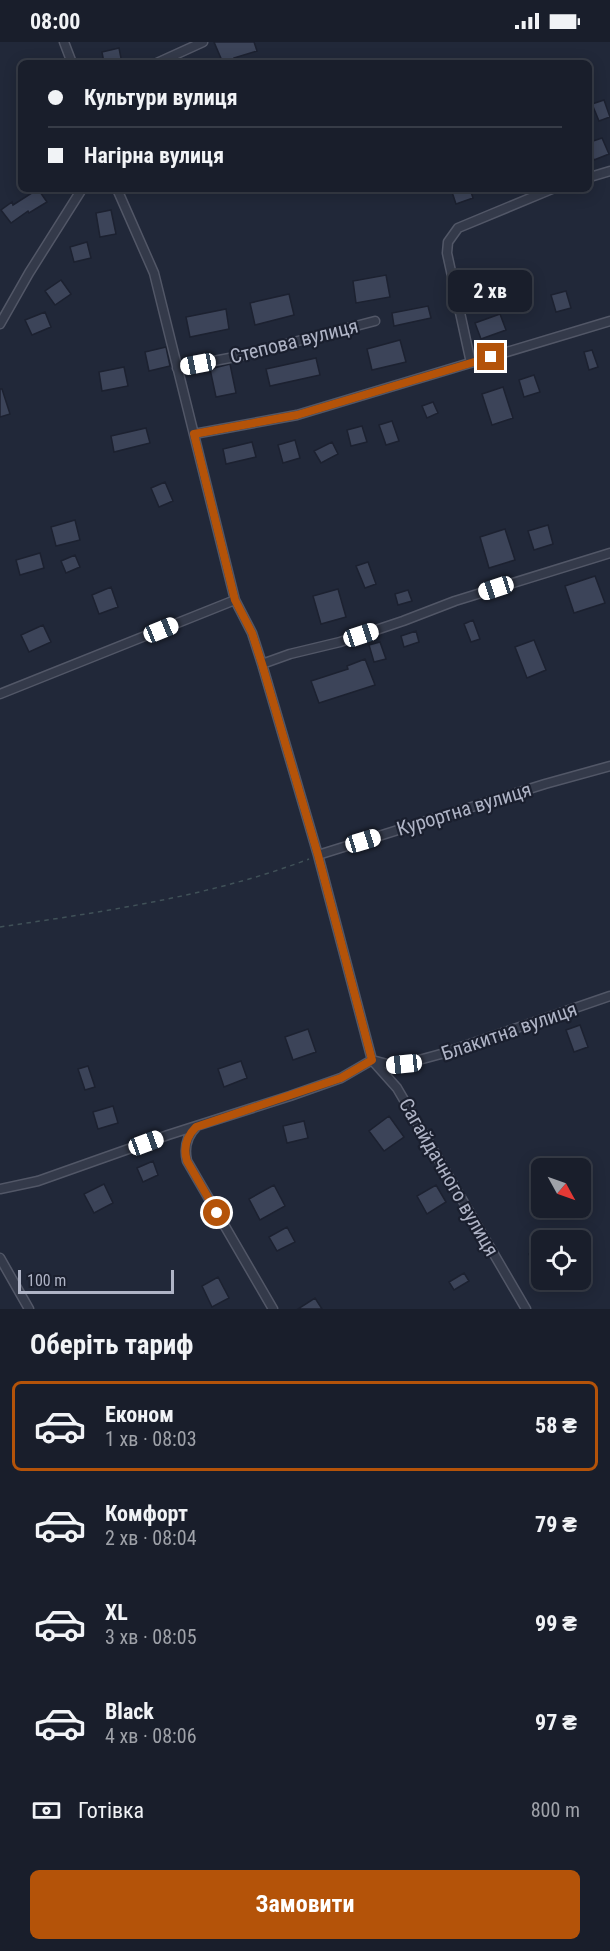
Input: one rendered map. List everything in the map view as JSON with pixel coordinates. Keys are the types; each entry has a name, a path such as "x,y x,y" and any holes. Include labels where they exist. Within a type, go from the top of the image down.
{"street":[{"path":"64,42 71,60"},
{"path":"164,60 203,42"},
{"path":"592,176 610,171"},
{"path":"0,324 80,192"},
{"path":"0,694 235,600 154,273 118,192"},
{"path":"471,363 447,253 451,237 464,226 545,192"},
{"name":"Степова вулиця","path":"177,368 240,356 375,321"},
{"path":"194,434 297,415 610,321"},
{"path":"262,664 290,654 340,642 486,591 610,553"},
{"name":"Сагайдачного вулиця","path":"235,600 252,633 262,664 318,855 372,1060 397,1088 526,1309"},
{"name":"Курортна вулиця","path":"318,855 610,766"},
{"name":"Блакитна вулиця","path":"372,1060 391,1065 413,1062 610,996"},
{"path":"0,1189 38,1181 341,1078 372,1060"},
{"path":"196,1127 190,1132 185,1146 187,1161 273,1309"},
{"path":"0,1258 29,1309"}],"path":[{"path":"0,927 100,912 195,892 287,867 318,855"}],"building":[{"path":"214,42 254,42 257,51 234,58 235,60 222,60"},
{"path":"119,48 121,60 103,60 102,52"},
{"path":"604,100 610,117 599,121 592,104"},
{"path":"602,138 609,154 594,160 592,141"},
{"path":"33,192 40,192 47,202 11,223 1,210 12,202 13,205"},
{"path":"452,192 471,192 473,198 456,204"},
{"path":"111,210 116,234 100,237 96,213"},
{"path":"87,242 91,258 74,262 70,247"},
{"path":"386,275 390,297 356,303 353,281"},
{"path":"61,280 71,294 55,305 45,291"},
{"path":"566,291 571,308 556,312 551,295"},
{"path":"289,294 294,315 255,325 250,303"},
{"path":"428,306 431,318 394,326 392,313"},
{"path":"226,309 229,329 190,337 186,317"},
{"path":"45,312 51,327 32,335 25,320"},
{"path":"500,314 506,330 481,339 475,323"},
{"path":"400,340 406,362 372,370 367,349"},
{"path":"166,347 170,366 149,371 145,352"},
{"path":"592,350 598,367 589,370 584,352"},
{"path":"316,358 320,375 270,386 266,369"},
{"path":"230,364 236,393 216,397 210,369"},
{"path":"124,367 128,386 102,391 99,372"},
{"path":"534,375 540,392 524,397 519,380"},
{"path":"503,387 513,418 492,425 482,394"},
{"path":"0,389 2,389 10,414 0,417"},
{"path":"433,402 438,413 427,418 422,406"},
{"path":"392,421 399,441 386,445 379,425"},
{"path":"362,426 367,442 351,446 347,430"},
{"path":"146,428 150,443 114,452 111,436"},
{"path":"295,440 300,458 283,463 278,445"},
{"path":"252,442 256,457 226,464 223,449"},
{"path":"332,442 338,454 321,463 314,451"},
{"path":"165,482 173,501 159,507 151,488"},
{"path":"75,520 80,540 56,546 51,527"},
{"path":"548,525 553,544 534,550 528,531"},
{"path":"505,529 515,560 489,568 480,537"},
{"path":"40,553 44,568 20,575 16,560"},
{"path":"75,555 80,567 66,573 61,561"},
{"path":"368,562 376,584 365,588 356,566"},
{"path":"595,576 605,603 574,613 565,586"},
{"path":"111,587 118,607 99,614 92,595"},
{"path":"338,589 346,617 321,624 313,596"},
{"path":"408,590 412,601 398,605 395,594"},
{"path":"473,620 480,639 471,642 464,624"},
{"path":"43,625 51,642 29,652 21,635"},
{"path":"416,631 419,642 404,647 401,636"},
{"path":"534,640 546,670 527,678 515,647"},
{"path":"380,642 386,659 374,662 369,645"},
{"path":"365,659 375,685 319,703 311,681 348,669 347,666"},
{"path":"580,1025 588,1047 574,1052 566,1030"},
{"path":"308,1029 316,1052 293,1060 285,1037"},
{"path":"241,1061 247,1078 224,1087 218,1069"},
{"path":"88,1066 95,1087 85,1090 78,1069"},
{"path":"113,1106 118,1123 98,1129 93,1112"},
{"path":"389,1116 404,1137 384,1151 369,1131"},
{"path":"304,1121 308,1138 287,1143 283,1126"},
{"path":"153,1161 158,1175 143,1182 137,1168"},
{"path":"104,1184 113,1203 94,1213 84,1194"},
{"path":"274,1185 285,1206 260,1220 249,1199"},
{"path":"436,1185 446,1202 427,1214 417,1196"},
{"path":"287,1227 295,1242 277,1251 269,1237"},
{"path":"464,1273 469,1281 454,1290 449,1282"},
{"path":"218,1277 229,1298 212,1307 202,1286"},
{"path":"315,1298 322,1309 298,1309"}],"route":[{"path":"217,1213 187,1161 185,1146 190,1132 196,1127 341,1078 372,1060 318,855 262,664 252,633 235,600 194,434 297,415 491,357"}]}
